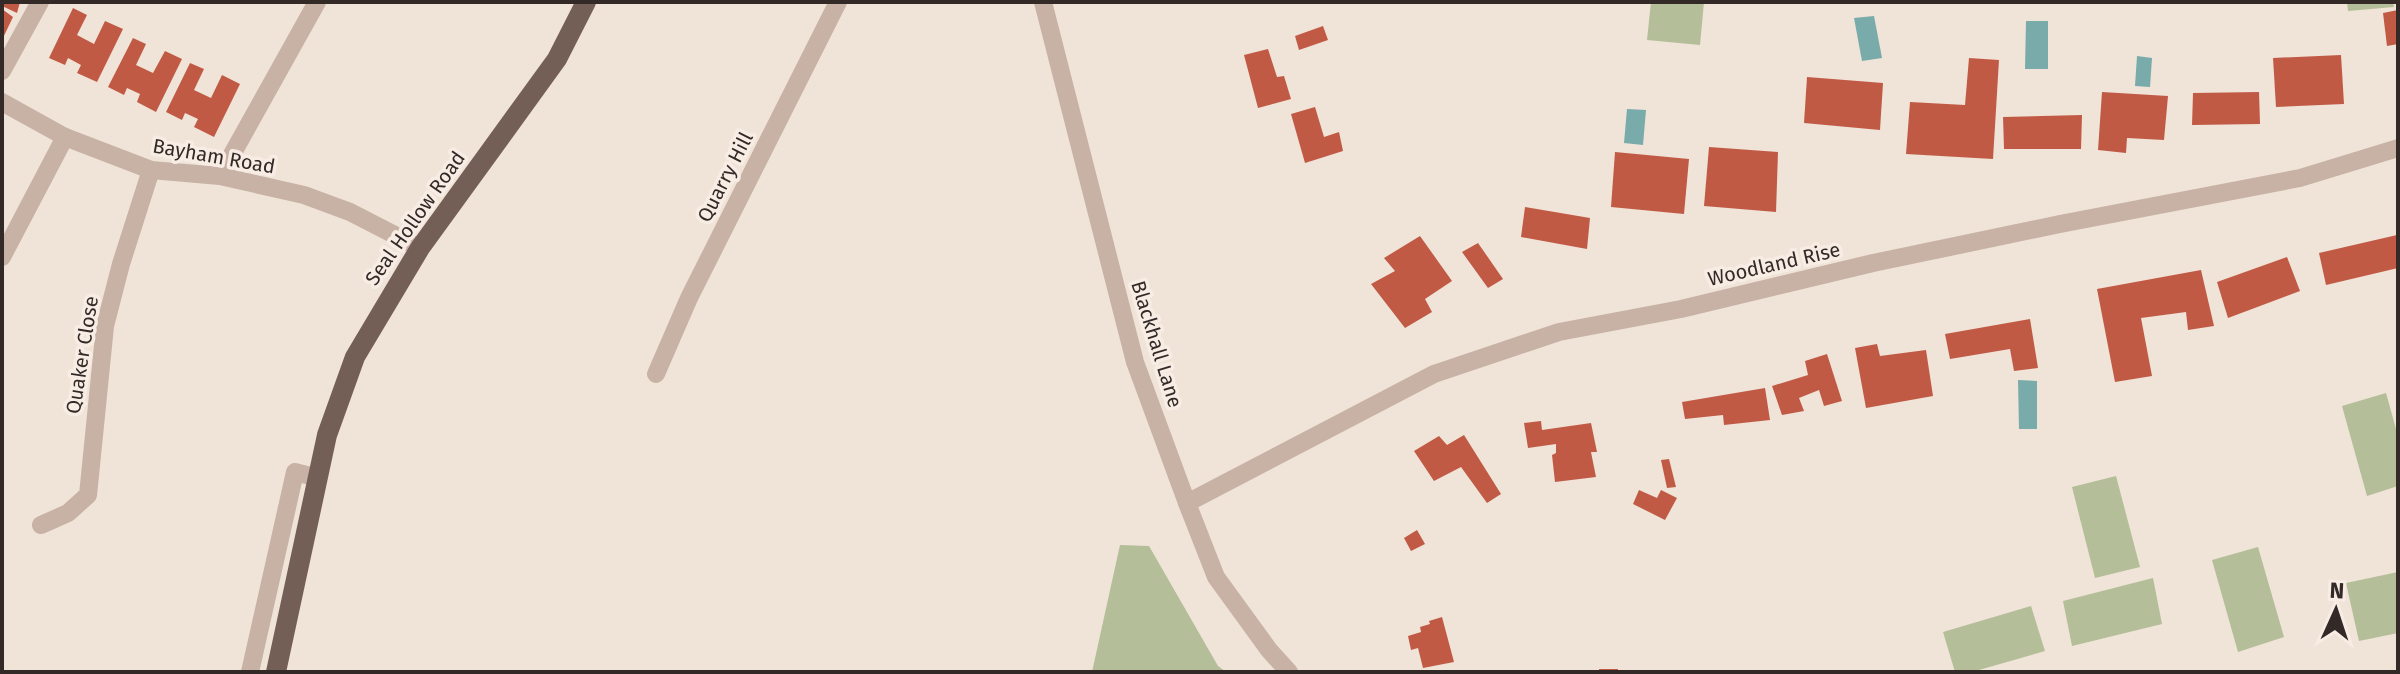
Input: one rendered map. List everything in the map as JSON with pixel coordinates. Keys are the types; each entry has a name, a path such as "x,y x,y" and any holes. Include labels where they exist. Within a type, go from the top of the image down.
{"main road":[{"name":"Seal Hollow Road","path":"277,665 331,423 355,357 420,248 544,78 571,35 586,2"}],"street":[{"path":"2,71 40,2"},
{"path":"220,176 317,2"},
{"name":"Quarry Hill","path":"656,374 689,298 838,2"},
{"name":"Blackhall Lane","path":"1043,2 1135,362 1216,577 1269,650 1289,672"},
{"name":"Bayham Road","path":"2,102 65,137 151,170 220,176 316,199 369,221 420,248"},
{"path":"2,257 65,137"},
{"name":"Woodland Rise","path":"1187,503 1434,374 1559,332 1681,309 1873,263 2060,224 2300,178 2398,148"},
{"name":"Quaker Close","path":"41,525 68,513 88,495 105,326 151,170"},
{"name":"Seal Hollow Road","path":"277,665 252,663 295,472 318,478"}],"green space":[{"path":"1651,2 1704,2 1700,45 1647,40"},
{"path":"2347,2 2393,2 2394,7 2348,11"},
{"path":"2386,393 2398,436 2398,486 2367,496 2342,406"},
{"path":"2116,476 2140,567 2095,578 2072,487"},
{"path":"1120,545 1149,546 1218,666 1226,672 1092,672"},
{"path":"2258,547 2284,637 2238,652 2212,560"},
{"path":"2398,572 2398,633 2359,641 2346,583"},
{"path":"2153,578 2162,624 2072,646 2063,601"},
{"path":"2031,606 2045,651 1972,672 1955,672 1943,632"}],"water":[{"path":"1874,16 1882,58 1862,61 1854,18"},
{"path":"2026,21 2048,21 2048,69 2025,69"},
{"path":"2137,56 2152,58 2150,87 2135,86"},
{"path":"1627,109 1646,110 1643,145 1624,143"},
{"path":"2018,380 2037,381 2037,429 2019,429"}],"building":[{"path":"2,2 20,2 17,13 2,6"},
{"path":"73,8 87,15 77,35 94,44 105,21 123,29 97,82 77,73 81,65 68,58 65,65 49,58"},
{"path":"2,9 13,17 2,40"},
{"path":"2398,10 2398,44 2387,46 2383,13"},
{"path":"1323,26 1328,40 1299,50 1295,36"},
{"path":"133,38 146,44 136,65 153,73 165,51 182,59 156,112 137,102 140,94 127,88 124,95 108,87"},
{"path":"1268,49 1277,77 1284,76 1291,99 1258,108 1244,55"},
{"path":"2341,55 2344,104 2276,107 2273,58"},
{"path":"1969,58 1999,60 1993,159 1906,154 1910,102 1965,105"},
{"path":"190,63 204,69 194,90 211,98 222,75 240,84 214,137 194,127 198,119 185,113 182,120 166,112"},
{"path":"1807,77 1883,83 1880,130 1804,123"},
{"path":"2102,92 2168,96 2164,140 2127,138 2126,153 2098,150"},
{"path":"2259,92 2260,124 2192,125 2193,93"},
{"path":"1315,107 1324,137 1339,132 1343,151 1305,163 1291,114"},
{"path":"2082,115 2081,149 2004,149 2003,117"},
{"path":"1709,147 1778,152 1776,212 1704,206"},
{"path":"1615,152 1689,159 1684,214 1611,207"},
{"path":"1525,207 1590,218 1587,249 1521,237"},
{"path":"2397,235 2398,268 2326,285 2319,253"},
{"path":"1420,236 1452,281 1425,299 1432,312 1405,328 1371,284 1395,271 1384,258"},
{"path":"1478,243 1503,279 1488,288 1462,252"},
{"path":"2287,257 2300,291 2228,318 2217,282"},
{"path":"2201,270 2214,326 2188,330 2186,312 2141,318 2152,376 2115,382 2097,289"},
{"path":"2030,319 2038,368 2014,371 2010,349 1950,359 1945,334"},
{"path":"1877,344 1880,356 1926,350 1933,396 1866,408 1855,348"},
{"path":"1827,354 1842,401 1824,406 1819,390 1799,398 1804,411 1782,415 1772,386 1808,375 1805,361"},
{"path":"1765,388 1770,420 1724,425 1723,415 1685,419 1682,402"},
{"path":"1541,421 1542,430 1591,423 1597,452 1591,452 1596,477 1555,482 1552,455 1556,453 1556,444 1528,448 1524,423"},
{"path":"1464,435 1501,494 1487,503 1461,467 1434,481 1414,451 1439,436 1447,445"},
{"path":"1669,459 1676,487 1667,488 1661,460"},
{"path":"1639,490 1657,498 1661,490 1677,498 1665,520 1633,504"},
{"path":"1417,530 1425,544 1411,551 1404,538"},
{"path":"1442,617 1454,662 1423,668 1418,648 1411,650 1408,636 1421,632 1420,627 1430,624 1429,621"},
{"path":"1599,669 1618,669 1618,672 1599,672"}]}
